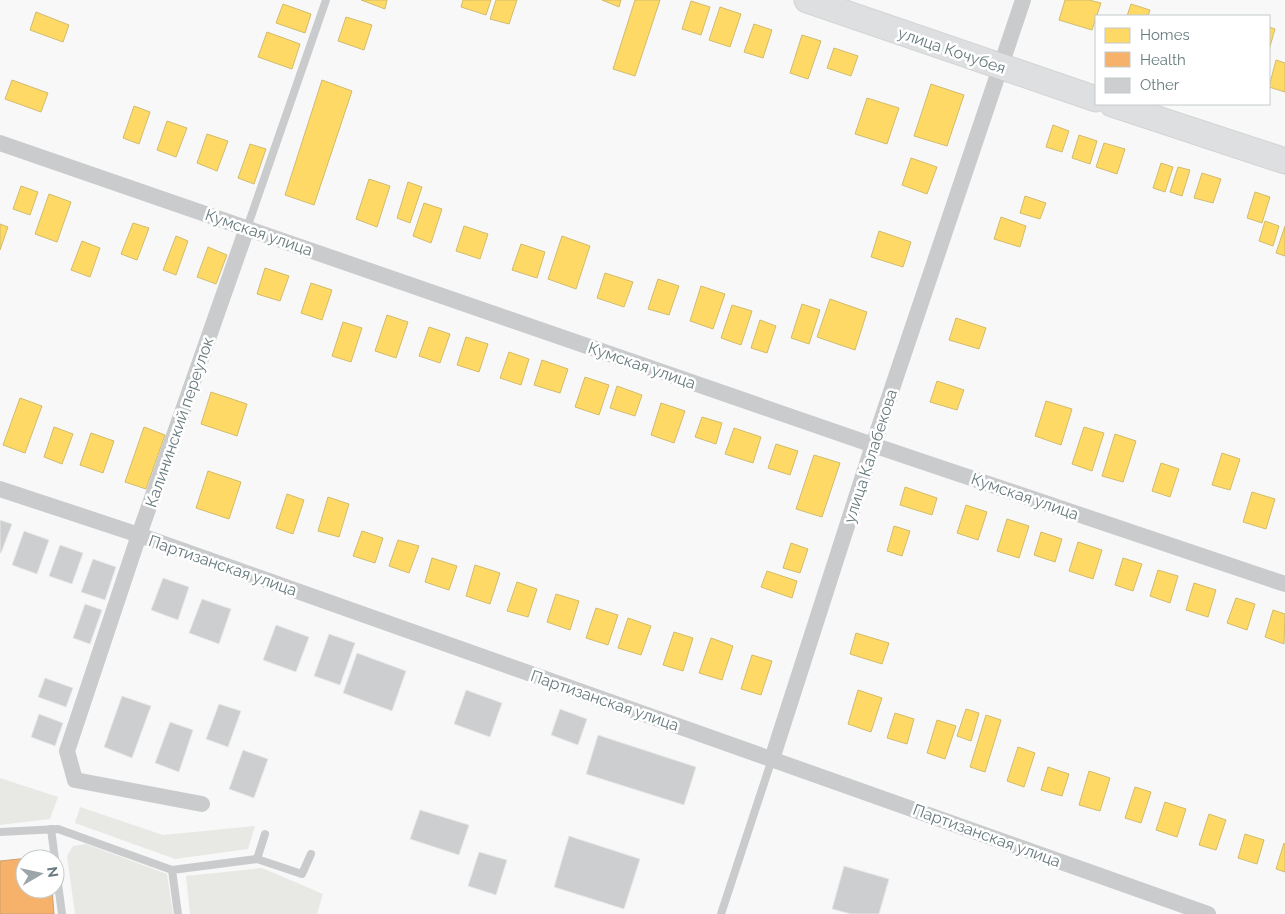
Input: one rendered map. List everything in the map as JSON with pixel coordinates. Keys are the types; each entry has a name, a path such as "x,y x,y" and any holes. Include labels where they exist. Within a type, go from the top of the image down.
{"main road":[{"name":"улица Кочубея","path":"807,0 1095,99"},
{"path":"1115,105 1285,161"}],"street":[{"name":"улица Калабекова","path":"772,759 874,445 1023,0"},
{"name":"Кумская улица","path":"0,143 874,445 1285,584"},
{"name":"Калининский переулок","path":"202,804 75,780 67,751 139,535 247,228"},
{"name":"Партизанская улица","path":"0,489 139,535 1208,914"}],"lane":[{"name":"Калининский переулок","path":"247,228 326,0"},
{"name":"улица Калабекова","path":"722,914 772,759"},
{"path":"0,832 58,829 172,870 257,858 302,874 311,854"},
{"path":"51,830 54,849"},
{"path":"257,858 265,834"},
{"path":"172,870 178,914"},
{"path":"60,899 62,914"}],"shaded area":[{"path":"0,778 58,797 50,819 0,825"},
{"path":"80,807 163,835 255,826 248,849 175,859 75,823"},
{"path":"86,844 167,874 173,914 75,914 67,856 73,846"},
{"path":"262,868 323,894 317,914 190,914 186,876"}],"building: Homes":[{"path":"361,0 387,0 385,9"},
{"path":"463,0 491,0 486,15 461,7"},
{"path":"496,0 517,0 509,24 490,19"},
{"path":"602,0 621,0 619,7"},
{"path":"635,0 660,0 635,76 613,69"},
{"path":"1065,0 1089,0 1101,3 1097,15 1095,15 1092,30 1059,20"},
{"path":"691,1 710,7 701,35 682,29"},
{"path":"283,4 311,14 305,33 276,23"},
{"path":"1131,4 1150,10 1148,15 1127,15"},
{"path":"720,7 741,14 730,47 709,40"},
{"path":"36,12 69,25 63,42 30,30"},
{"path":"346,17 372,25 364,50 338,41"},
{"path":"754,24 772,30 763,58 744,52"},
{"path":"1270,27 1275,29 1270,46"},
{"path":"267,32 300,44 292,69 258,57"},
{"path":"802,35 821,41 808,79 790,73"},
{"path":"834,48 858,56 851,76 827,68"},
{"path":"1276,60 1285,63 1285,92 1270,87"},
{"path":"12,80 48,93 41,112 5,99"},
{"path":"322,80 352,91 314,205 285,195"},
{"path":"931,84 964,95 947,146 914,136"},
{"path":"867,98 899,108 887,144 855,134"},
{"path":"134,106 150,112 139,144 123,138"},
{"path":"167,121 187,128 176,157 157,150"},
{"path":"1053,125 1069,131 1062,152 1046,147"},
{"path":"207,134 228,141 217,171 197,163"},
{"path":"1079,135 1097,141 1090,164 1072,158"},
{"path":"1104,143 1125,149 1117,174 1096,167"},
{"path":"250,144 266,149 254,184 238,178"},
{"path":"911,158 937,167 927,194 902,185"},
{"path":"1161,163 1173,167 1165,192 1153,188"},
{"path":"1178,167 1190,170 1182,196 1170,192"},
{"path":"1202,173 1221,179 1213,203 1194,198"},
{"path":"369,179 390,186 377,227 356,219"},
{"path":"408,182 422,187 410,223 397,218"},
{"path":"21,186 38,192 30,215 13,209"},
{"path":"1255,192 1270,197 1262,223 1247,218"},
{"path":"49,194 71,202 57,242 35,234"},
{"path":"1025,196 1046,203 1040,219 1020,213"},
{"path":"424,203 442,209 431,243 413,236"},
{"path":"1001,217 1026,226 1020,247 994,239"},
{"path":"1265,221 1279,226 1273,246 1259,241"},
{"path":"133,223 149,228 137,260 121,254"},
{"path":"0,224 8,227 0,250"},
{"path":"464,226 488,234 480,259 456,251"},
{"path":"1285,226 1285,256 1276,253"},
{"path":"879,231 911,242 903,267 871,257"},
{"path":"176,236 188,241 176,275 163,270"},
{"path":"562,236 590,246 576,289 548,279"},
{"path":"82,241 100,248 90,277 71,270"},
{"path":"521,244 545,252 537,278 512,270"},
{"path":"208,247 227,255 216,284 197,277"},
{"path":"265,268 289,276 280,301 257,294"},
{"path":"605,273 633,282 624,307 597,298"},
{"path":"658,279 679,286 669,315 648,309"},
{"path":"311,283 332,290 322,320 301,313"},
{"path":"701,286 725,294 713,329 690,321"},
{"path":"830,299 867,312 855,350 817,337"},
{"path":"802,304 820,310 809,344 791,338"},
{"path":"732,305 752,311 741,345 721,338"},
{"path":"387,315 408,322 396,358 375,351"},
{"path":"956,318 986,328 979,349 949,340"},
{"path":"760,320 776,326 767,353 751,348"},
{"path":"343,322 362,328 351,362 332,356"},
{"path":"429,327 450,334 440,363 419,356"},
{"path":"466,337 488,344 479,372 457,365"},
{"path":"509,352 529,359 521,385 500,378"},
{"path":"542,360 568,369 560,393 534,385"},
{"path":"585,377 609,385 599,415 575,407"},
{"path":"937,381 964,390 957,410 930,402"},
{"path":"617,386 642,395 635,416 610,408"},
{"path":"211,392 247,404 237,436 201,424"},
{"path":"20,398 42,406 25,453 3,445"},
{"path":"1046,401 1072,409 1061,445 1035,436"},
{"path":"661,403 685,411 674,443 651,435"},
{"path":"702,417 722,423 716,444 695,437"},
{"path":"54,427 73,434 62,464 44,457"},
{"path":"144,427 165,435 146,489 125,482"},
{"path":"1084,427 1104,433 1092,471 1072,464"},
{"path":"734,428 761,437 753,463 725,454"},
{"path":"91,433 114,441 103,473 80,465"},
{"path":"1115,434 1136,441 1123,482 1102,476"},
{"path":"776,444 798,451 790,475 768,468"},
{"path":"1222,453 1240,459 1230,490 1212,485"},
{"path":"814,455 840,463 822,517 796,509"},
{"path":"1161,463 1179,469 1170,497 1152,491"},
{"path":"208,471 241,482 229,519 196,508"},
{"path":"905,487 937,498 932,515 900,505"},
{"path":"1252,492 1275,499 1266,529 1243,522"},
{"path":"287,494 304,500 293,534 276,528"},
{"path":"328,497 349,504 339,537 318,531"},
{"path":"966,505 987,512 978,540 957,533"},
{"path":"1007,519 1029,526 1019,558 997,551"},
{"path":"894,526 910,531 902,556 887,551"},
{"path":"362,531 383,538 375,563 353,556"},
{"path":"1041,532 1062,539 1055,562 1034,555"},
{"path":"398,540 419,546 409,573 389,566"},
{"path":"1078,542 1102,550 1093,579 1069,571"},
{"path":"791,543 808,549 800,573 783,568"},
{"path":"432,558 457,566 449,590 425,582"},
{"path":"1123,558 1142,564 1133,591 1115,585"},
{"path":"475,565 500,573 490,604 466,596"},
{"path":"1158,570 1178,576 1170,603 1150,596"},
{"path":"767,571 797,581 792,598 761,587"},
{"path":"517,582 537,589 528,617 507,611"},
{"path":"1194,583 1216,590 1208,617 1186,610"},
{"path":"556,594 579,601 570,630 547,622"},
{"path":"1236,598 1255,604 1247,630 1227,623"},
{"path":"596,608 618,615 608,645 586,638"},
{"path":"1273,610 1285,614 1284,644 1265,637"},
{"path":"628,618 651,626 641,655 618,648"},
{"path":"674,632 693,638 683,671 663,665"},
{"path":"856,633 889,643 882,664 850,654"},
{"path":"711,638 733,646 722,680 699,673"},
{"path":"752,655 772,661 761,695 741,689"},
{"path":"858,690 882,698 871,732 848,724"},
{"path":"966,709 979,713 971,741 957,736"},
{"path":"895,713 914,719 907,744 887,738"},
{"path":"986,715 1001,720 985,772 970,767"},
{"path":"937,720 956,726 945,759 927,753"},
{"path":"1018,747 1035,753 1024,787 1007,781"},
{"path":"1048,767 1069,774 1062,796 1041,790"},
{"path":"1089,771 1110,778 1100,811 1079,805"},
{"path":"1135,787 1151,792 1141,823 1125,818"},
{"path":"1165,802 1186,809 1177,837 1156,830"},
{"path":"1209,814 1226,820 1216,850 1199,845"},
{"path":"1245,834 1264,840 1257,864 1238,858"},
{"path":"1285,844 1285,872 1276,869"}],"building: Health":[{"path":"15,859 15,899 53,899 54,914 0,914 0,861"}],"building: Other":[{"path":"0,520 12,524 1,553 0,553"},
{"path":"24,531 49,540 37,574 12,565"},
{"path":"60,545 83,553 72,584 49,576"},
{"path":"93,559 116,567 105,600 81,592"},
{"path":"163,578 189,587 178,620 151,610"},
{"path":"202,599 231,609 219,644 189,633"},
{"path":"85,604 102,610 90,644 73,638"},
{"path":"276,625 309,637 296,672 263,660"},
{"path":"329,634 355,643 340,685 314,676"},
{"path":"357,653 406,671 392,711 343,693"},
{"path":"45,678 73,688 66,707 38,697"},
{"path":"466,690 502,703 490,737 454,724"},
{"path":"122,696 151,706 132,758 104,747"},
{"path":"219,704 241,711 228,747 206,739"},
{"path":"560,709 587,719 578,745 551,735"},
{"path":"39,714 63,723 55,746 31,737"},
{"path":"170,722 193,730 179,772 155,763"},
{"path":"598,735 696,767 684,805 586,774"},
{"path":"243,750 268,759 254,798 229,789"},
{"path":"420,810 469,825 459,855 410,839"},
{"path":"569,836 640,859 624,909 554,887"},
{"path":"479,852 507,860 496,895 468,886"},
{"path":"844,866 889,879 879,914 851,914 832,909"}]}
